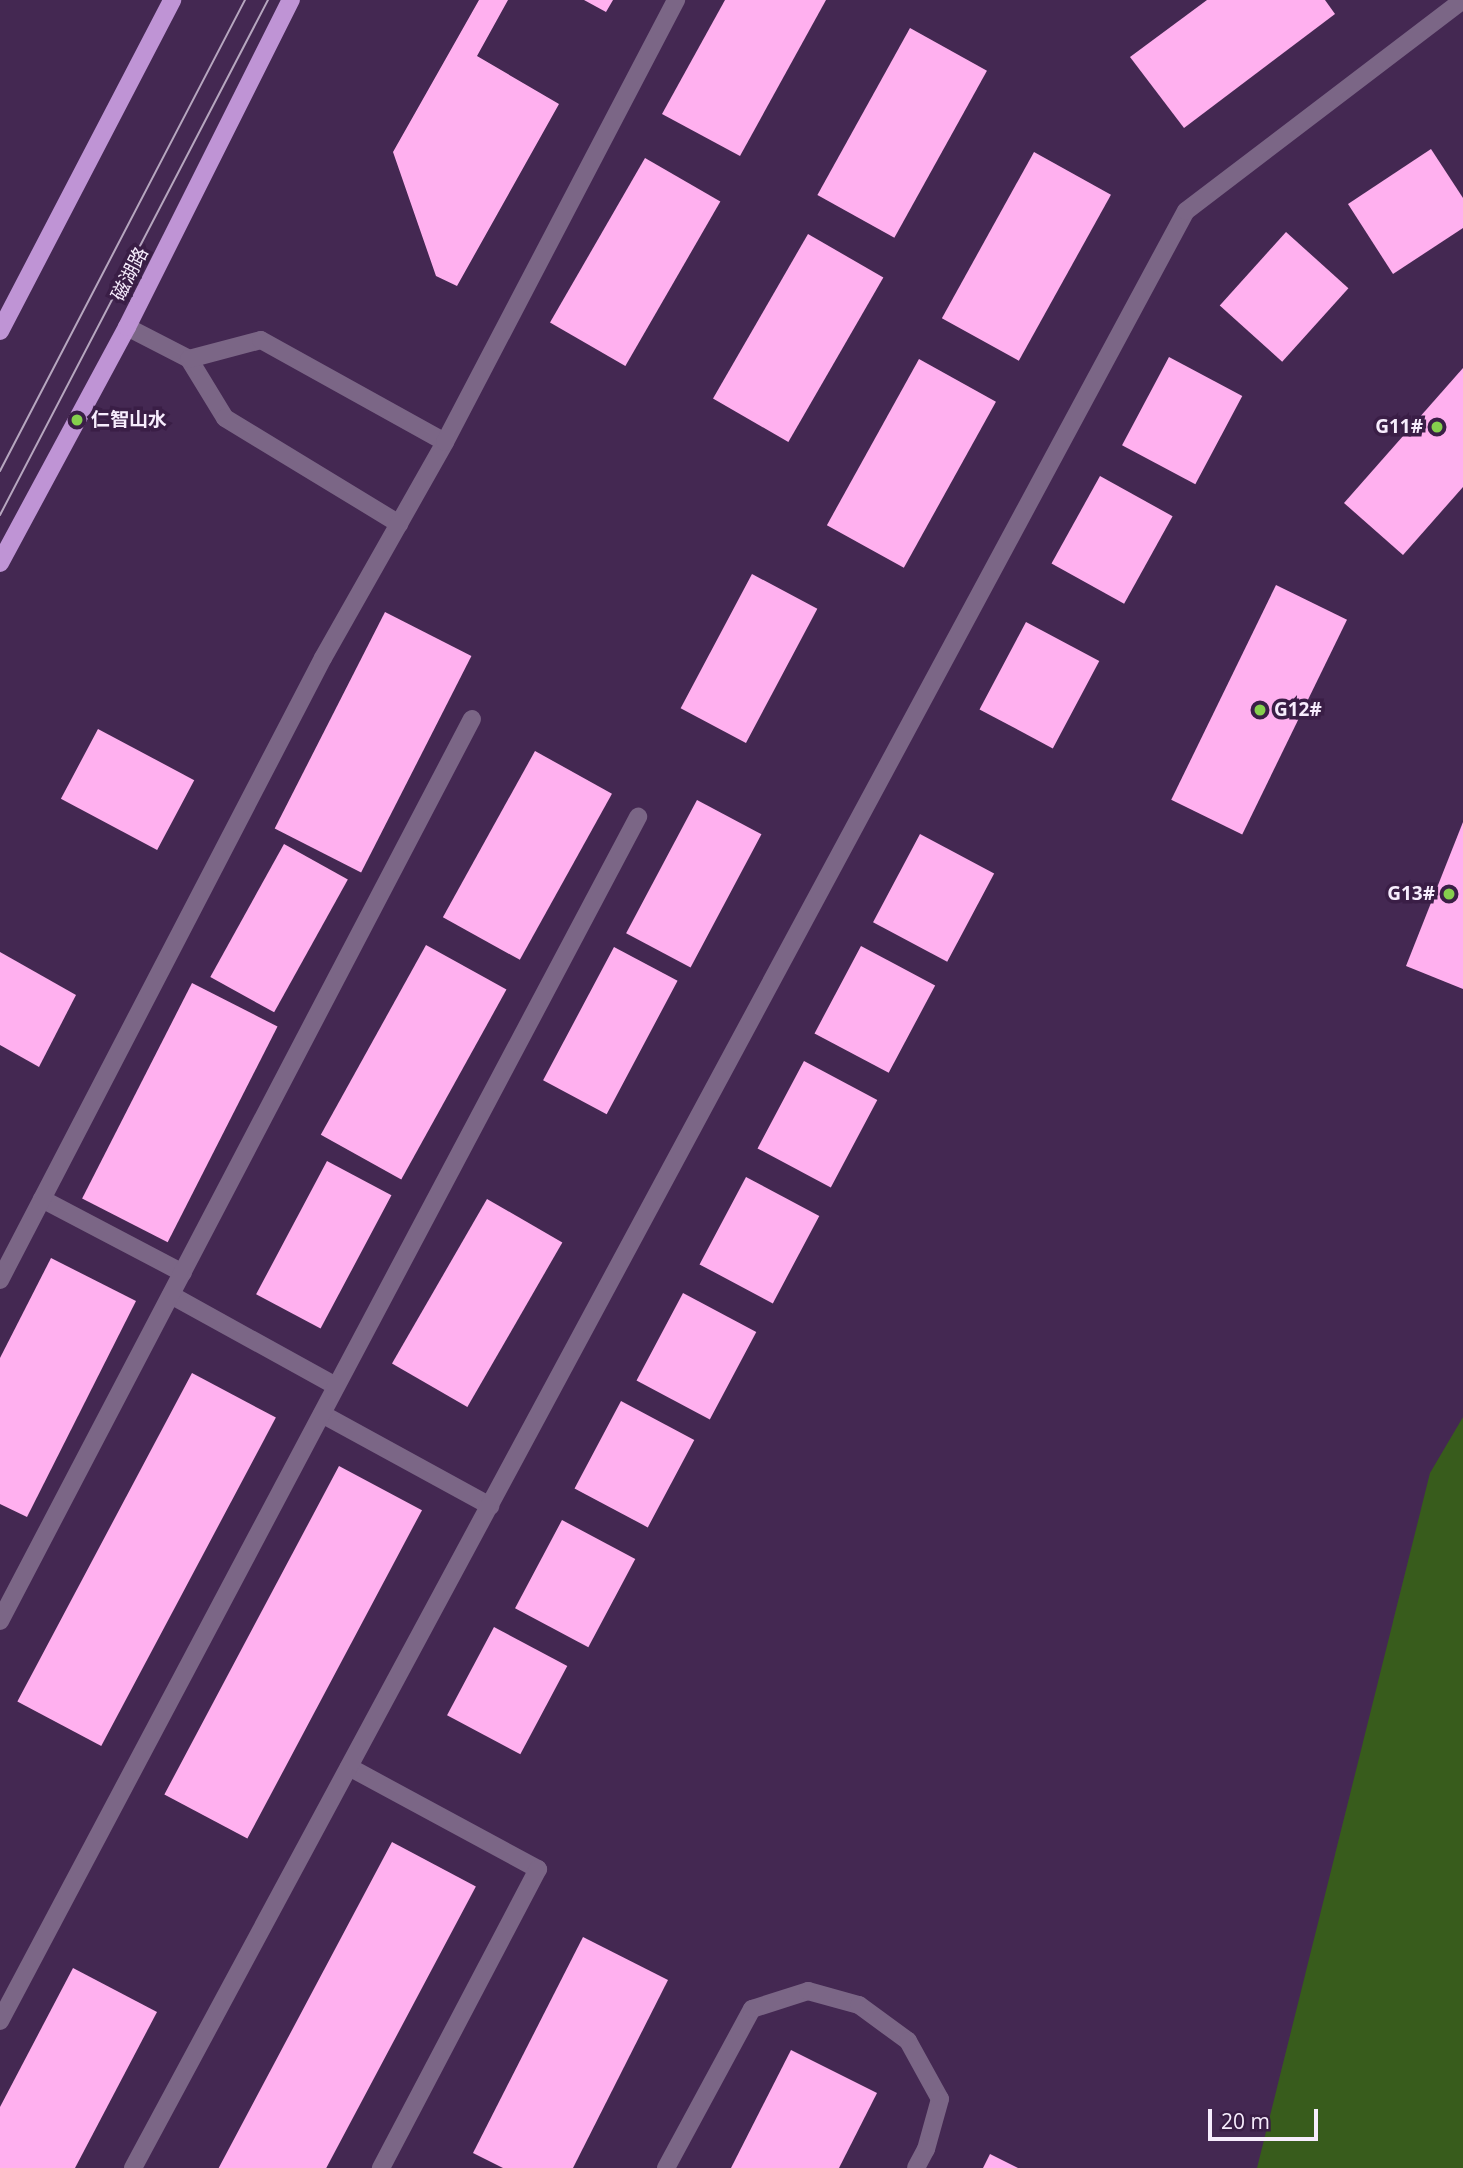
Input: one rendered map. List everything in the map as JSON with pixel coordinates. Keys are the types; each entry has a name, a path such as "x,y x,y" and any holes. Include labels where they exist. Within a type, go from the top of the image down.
{"main road":[{"path":"0,331 172,0"},
{"name":"磁湖路","path":"0,563 127,327 291,0"}],"street":[{"path":"0,1280 323,658 445,442 676,0"},
{"path":"133,2168 1186,211 1463,0"},
{"path":"127,327 189,359 225,418 399,524"},
{"path":"189,359 261,340 445,442"},
{"path":"0,1621 472,719"},
{"path":"0,2021 322,1414 334,1385 638,817"},
{"path":"42,1199 183,1273"},
{"path":"171,1294 334,1385"},
{"path":"322,1414 490,1506"},
{"path":"349,1766 538,1869 381,2168"},
{"path":"666,2168 752,2009 808,1990 859,2005 908,2041 940,2099 916,2168"}],"green space":[{"path":"1463,1417 1463,2168 1257,2168 1430,1473"}],"building":[{"path":"479,0 508,0 477,56 559,104 457,286 436,276 393,152"},
{"path":"584,0 613,0 606,12"},
{"path":"725,0 826,0 740,156 662,114"},
{"path":"1207,0 1325,0 1335,14 1184,128 1130,57"},
{"path":"910,28 987,71 894,238 817,195"},
{"path":"1431,149 1463,198 1463,228 1393,274 1348,204"},
{"path":"1034,152 1111,195 1019,361 942,318"},
{"path":"645,158 720,202 625,366 550,323"},
{"path":"1286,232 1348,288 1282,362 1220,306"},
{"path":"808,234 883,277 788,442 713,399"},
{"path":"1169,357 1242,396 1195,484 1122,445"},
{"path":"919,359 996,402 904,568 827,525"},
{"name":"G11#","path":"1463,368 1463,487 1403,555 1344,503"},
{"path":"1100,476 1173,516 1124,604 1052,563"},
{"path":"752,574 817,609 746,743 681,708"},
{"name":"G12#","path":"1276,585 1347,620 1242,834 1171,800"},
{"path":"385,612 471,656 361,873 275,829"},
{"path":"1026,622 1099,661 1053,748 980,709"},
{"path":"98,729 194,780 157,850 61,799"},
{"path":"535,751 612,794 520,960 443,917"},
{"path":"697,800 761,834 691,968 626,933"},
{"name":"G13#","path":"1463,822 1463,989 1406,966"},
{"path":"920,834 994,873 947,962 873,922"},
{"path":"284,844 348,879 274,1012 210,977"},
{"path":"426,945 506,990 401,1179 321,1135"},
{"path":"861,946 935,985 889,1073 815,1033"},
{"path":"614,947 678,981 607,1114 543,1080"},
{"path":"0,952 76,995 39,1067 0,1045"},
{"path":"192,983 278,1027 168,1242 82,1199"},
{"path":"804,1061 877,1100 831,1187 758,1148"},
{"path":"327,1161 391,1195 321,1329 256,1294"},
{"path":"746,1177 819,1216 773,1303 700,1264"},
{"path":"487,1199 562,1242 467,1407 392,1364"},
{"path":"51,1258 136,1301 27,1517 0,1504 0,1358"},
{"path":"683,1293 756,1332 710,1419 637,1380"},
{"path":"192,1373 276,1418 101,1746 17,1701"},
{"path":"621,1401 694,1440 648,1527 575,1488"},
{"path":"339,1466 422,1510 247,1839 164,1794"},
{"path":"562,1520 635,1559 588,1647 515,1608"},
{"path":"494,1627 567,1666 520,1754 447,1715"},
{"path":"392,1842 476,1887 326,2168 219,2168"},
{"path":"583,1937 668,1980 573,2168 503,2168 473,2153"},
{"path":"73,1968 157,2012 75,2168 0,2168 0,2107"},
{"path":"791,2050 877,2093 839,2168 731,2168"},
{"path":"990,2154 1018,2168 983,2168"}],"tram line":[{"path":"0,471 245,0"},
{"path":"0,515 268,0"}],"place":[{"name":"仁智山水","path":"77,420"},
{"name":"G11#","path":"1437,427"},
{"name":"G12#","path":"1260,710"},
{"name":"G13#","path":"1449,894"}]}
